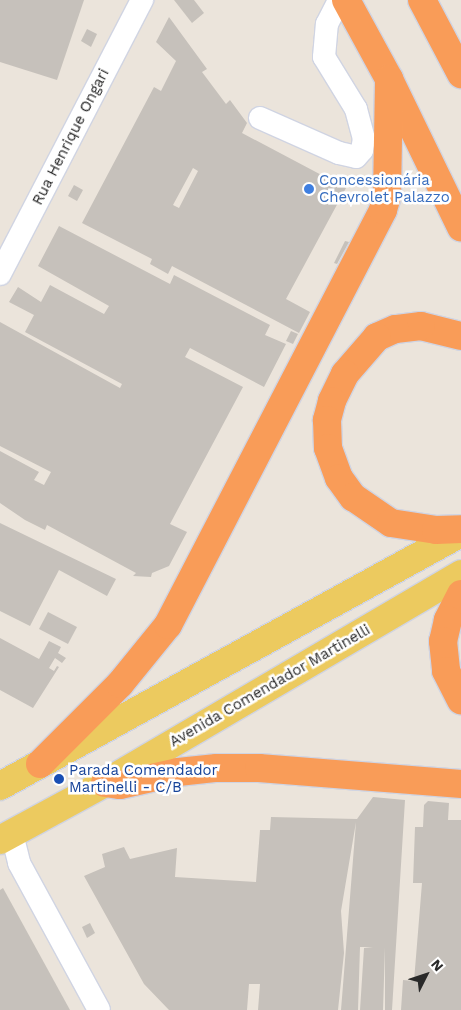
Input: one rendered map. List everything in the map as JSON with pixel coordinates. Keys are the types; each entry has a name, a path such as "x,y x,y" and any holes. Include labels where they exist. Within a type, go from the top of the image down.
{"highway":[{"path":"346,0 389,79 461,227"},
{"path":"422,0 461,74"},
{"path":"40,764 120,684 168,625 383,210 387,196 389,79"},
{"path":"461,336 421,326 395,329 377,337 345,374 332,401 327,420 328,448 339,478 353,497 391,523 428,530 461,528"},
{"path":"461,594 448,620 443,641 446,671 461,700"},
{"path":"105,782 120,785 178,772 217,768 259,768 461,784"}],"main road":[{"path":"0,786 461,533"},
{"name":"Avenida Comendador Martinelli","path":"6,837 105,782 461,574"}],"street":[{"name":"Rua Henrique Ongari","path":"0,274 142,0"},
{"path":"260,118 340,153 356,157 362,150 364,139 356,109 324,57 327,24 339,0"},
{"path":"6,837 99,1010"}],"building":[{"path":"0,0 84,0 57,80 0,62"},
{"path":"174,0 194,0 204,13 192,23"},
{"path":"169,17 207,69 202,72 226,104 230,100 247,123 242,133 346,188 286,299 310,312 299,333 172,266 168,274 150,264 152,259 82,223 154,87 161,91 176,61 156,42","holes":["193,168 198,171 179,208 173,205"]},
{"path":"87,29 97,34 91,47 81,41"},
{"path":"74,185 83,190 77,201 68,196"},
{"path":"59,226 170,284 174,275 270,325 265,335 286,344 264,387 190,348 185,357 243,387 170,524 187,532 169,566 152,573 151,577 133,576 136,573 47,525 45,530 25,520 0,503 0,451 39,472 34,480 44,485 51,472 0,446 0,322 120,388 122,384 25,332 34,315 9,302 18,287 41,302 50,285 104,314 109,306 38,266"},
{"path":"345,241 349,242 337,264 334,263"},
{"path":"291,331 298,334 293,344 286,341"},
{"path":"0,523 116,579 107,596 59,570 30,626 0,611"},
{"path":"48,612 77,627 68,644 39,629"},
{"path":"0,638 39,659 49,641 61,647 58,653 66,658 62,663 55,658 49,668 54,671 57,666 59,667 33,708 0,690"},
{"path":"373,797 405,800 392,1010 385,1010 385,947 383,1010 360,1010 364,948 373,947 360,947 358,1010 341,1010 356,822 341,911 344,953 338,1010 258,1010 260,984 249,984 247,1010 169,1010 144,984 84,876 105,867 102,854 124,847 130,859 177,848 175,877 256,882 260,830 270,830 271,817 357,819"},
{"path":"428,801 449,803 448,820 461,820 461,1010 401,1010 403,980 414,981 422,883 413,883 415,827 423,827 424,805"},
{"path":"3,888 70,1010 0,1010 0,890"},
{"path":"90,923 95,933 87,938 82,927"}],"place":[{"name":"Concessionária Chevrolet Palazzo","path":"309,189"},
{"name":"Parada Comendador Martinelli - C/B","path":"59,779"}]}
